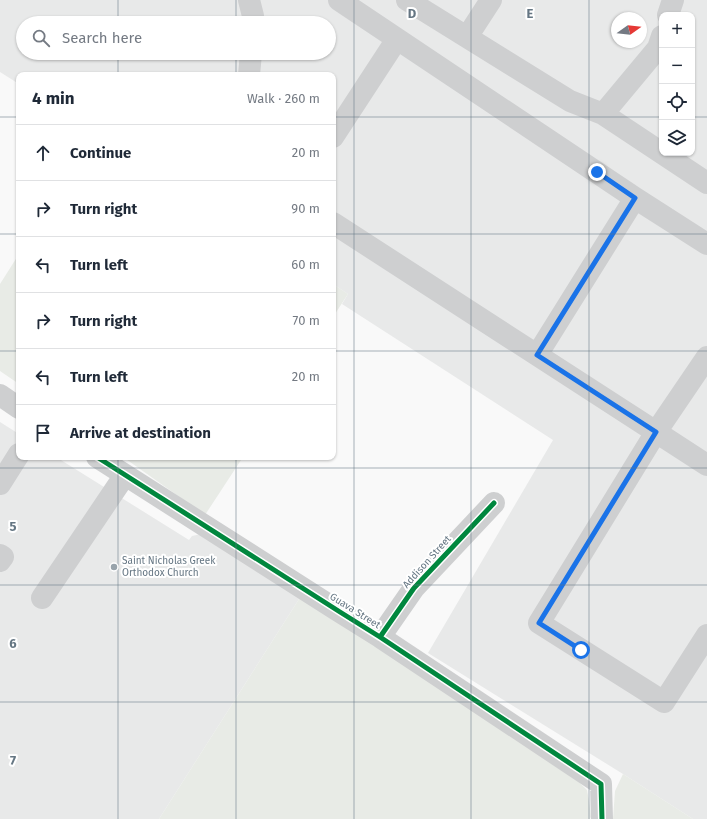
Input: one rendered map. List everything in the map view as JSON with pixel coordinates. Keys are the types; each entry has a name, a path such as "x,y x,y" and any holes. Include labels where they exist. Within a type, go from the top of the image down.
{"street":[{"path":"249,0 253,16"},
{"path":"339,0 635,198 707,244"},
{"path":"407,0 570,101 603,114 707,183"},
{"path":"466,37 491,0"},
{"path":"669,12 673,0"},
{"path":"336,132 397,39"},
{"path":"603,114 659,45"},
{"path":"249,72 250,60"},
{"path":"537,355 635,198"},
{"path":"336,225 707,465"},
{"path":"705,363 656,432 539,623 664,702 707,635"},
{"path":"0,395 16,406"},
{"path":"0,484 16,459"},
{"name":"Guava Street","path":"102,460 380,637 601,784 602,819"},
{"path":"42,598 126,475"},
{"name":"Addison Street","path":"380,637 414,588 494,503"},
{"path":"0,555 2,557 0,561"}],"shaded area":[{"path":"0,0 707,0 707,819 693,819 428,653 553,440 342,304 348,294 336,286 336,72 16,72 16,82 0,72"},
{"path":"16,259 16,382 0,371 0,284"},
{"path":"336,286 348,294 336,312"},
{"path":"0,422 16,432 16,460 61,460 189,540 192,536 201,534 301,596 159,819 0,819"},
{"path":"127,460 241,460 205,515"},
{"path":"301,596 575,778 587,790 591,817 590,819 159,819"},
{"path":"623,774 693,819 613,819 615,791"}],"cycle path":[{"path":"102,460 380,637 601,784 602,819"},
{"path":"380,637 414,588 494,503"}],"place":[{"name":"Saint Nicholas Greek Orthodox Church","path":"114,567"}],"route":[{"path":"581,650 539,623 656,432 537,355 635,198 597,172"}]}
